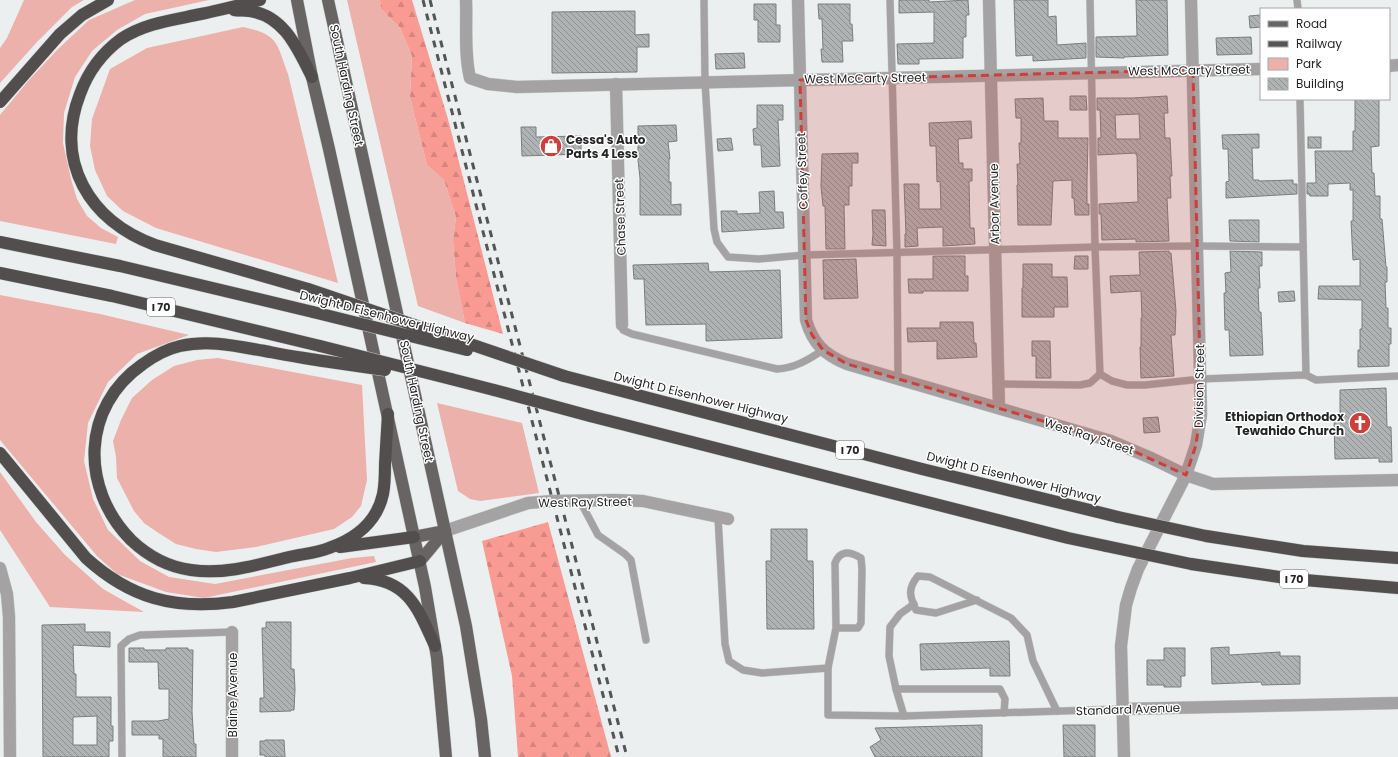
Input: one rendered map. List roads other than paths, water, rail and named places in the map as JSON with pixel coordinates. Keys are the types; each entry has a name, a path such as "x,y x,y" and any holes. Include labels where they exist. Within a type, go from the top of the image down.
{"highway":[{"path":"0,102 63,30 82,15 108,0"},
{"path":"260,0 147,26 129,34 105,53 88,75 74,111 71,129 72,154 77,172 87,194 101,212 120,228 142,240 308,289 564,376"},
{"path":"219,10 251,11 275,21 293,40 312,77"},
{"name":"Dwight D Eisenhower Highway","path":"0,242 113,264 313,312 915,467 1118,517 1206,536 1303,551 1398,558"},
{"name":"I 70","path":"0,273 134,301 320,346 1068,538 1191,564 1293,579 1398,588"},
{"path":"414,537 328,548 221,571 191,570 168,564 141,549 124,532 105,504 96,474 94,459 100,421 106,405 113,394 126,378 136,369 147,361 171,349 192,344 218,343 323,361 451,379"},
{"path":"328,548 346,541 363,530 377,511 382,500 388,414"},
{"path":"0,453 86,558 110,577 144,595 179,604 215,605 248,600 420,561"},
{"path":"350,578 374,578 400,589 417,607 435,646"}],"main road":[{"path":"297,0 312,77 420,561 435,646 446,757"},
{"name":"South Harding Street","path":"328,0 467,634 485,757"},
{"path":"420,561 445,531"},
{"name":"West Ray Street","path":"414,537 445,531"}],"street":[{"name":"West McCarty Street","path":"466,0 467,55 470,78 488,84 517,87 1260,69"},
{"name":"Coffey Street","path":"798,0 806,320 814,339"},
{"name":"Arbor Avenue","path":"989,0 999,408"},
{"name":"Division Street","path":"1124,757 1122,641 1128,596 1138,568 1186,475 1193,458 1199,432 1201,379 1191,0"},
{"name":"Chase Street","path":"616,84 622,326"},
{"name":"West Ray Street","path":"814,339 822,350 847,364 1111,441 1199,480 1218,484 1398,480"},
{"name":"West Ray Street","path":"445,531 528,503 614,500 643,502 723,518"},
{"path":"0,568 7,594 9,612 5,703 10,757"},
{"name":"Blaine Avenue","path":"232,632 232,757"},
{"name":"Standard Avenue","path":"1122,709 1398,704"}],"lane":[{"path":"704,0 705,82 714,229 717,242 728,257 759,259 804,255 995,251 1095,247 1303,247"},
{"path":"890,0 897,253 898,379"},
{"path":"1090,0 1095,247 1100,374"},
{"path":"1300,100 1306,375"},
{"path":"622,326 622,330 632,334 777,369 786,369 806,362 822,350"},
{"path":"1100,374 1112,381 1127,385 1145,385 1201,379 1306,375 1316,380 1398,376"},
{"path":"998,384 1080,385 1090,383 1100,374"},
{"path":"580,501 598,535 631,560 646,640"},
{"path":"723,518 725,644 730,661 743,670 762,673 828,668 836,628 835,563 838,557 842,554 853,553 861,558 861,623 858,628 836,628"},
{"path":"977,600 936,613 916,610 910,596 912,583 918,576 930,577 977,600 1011,618 1027,634 1033,661 1057,711"},
{"path":"904,716 896,689 889,656 890,627 900,614 914,604"},
{"path":"122,757 121,646 129,639 140,634 232,632"},
{"name":"Standard Avenue","path":"828,668 828,715 904,716 1122,709"},
{"path":"896,689 1000,689 1004,698 1004,713"}],"railway":[{"path":"423,0 619,757"},
{"path":"430,0 627,757"}],"place":[{"name":"Cessa's Auto Parts 4 Less","path":"551,146"},
{"name":"Ethiopian Orthodox Tewahido Church","path":"1360,423"}]}
